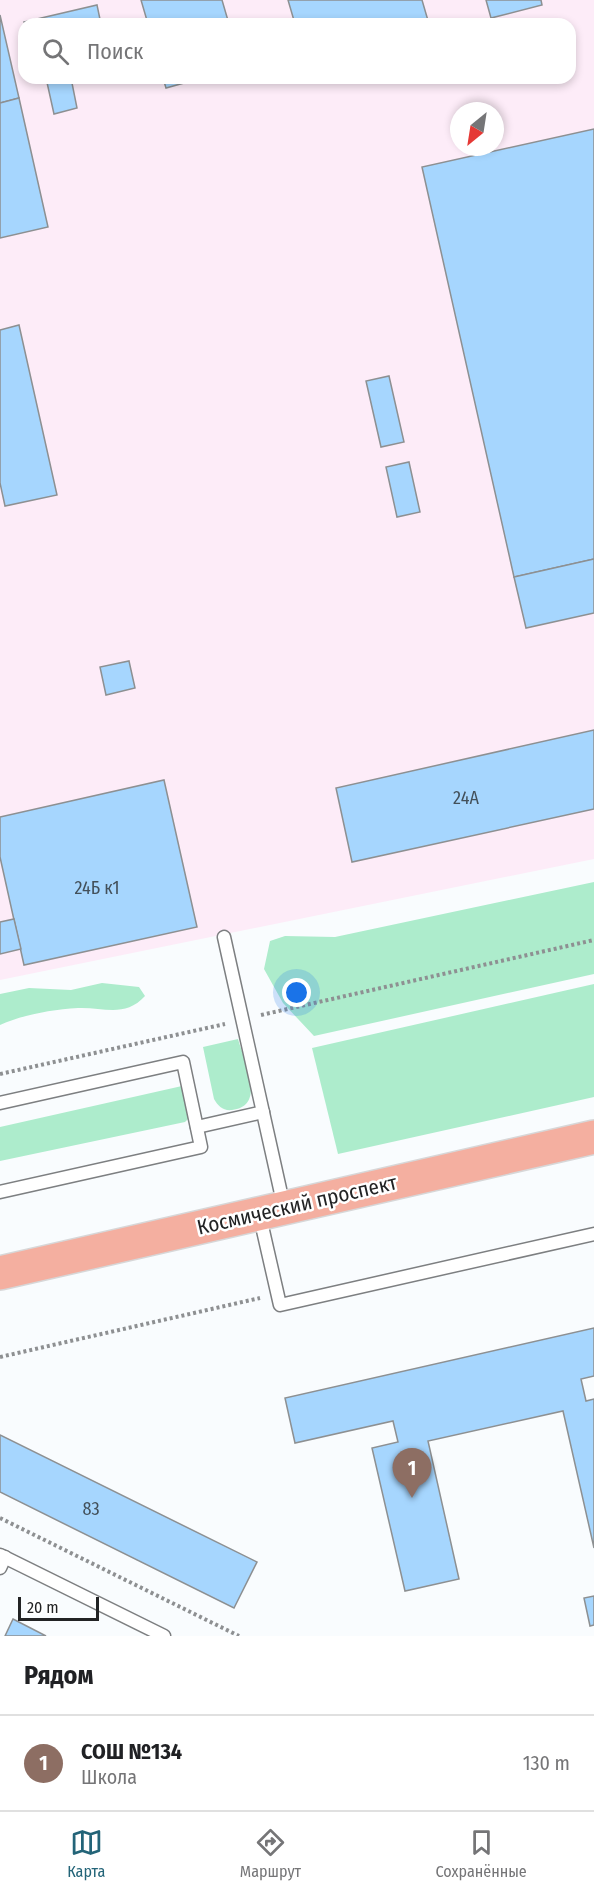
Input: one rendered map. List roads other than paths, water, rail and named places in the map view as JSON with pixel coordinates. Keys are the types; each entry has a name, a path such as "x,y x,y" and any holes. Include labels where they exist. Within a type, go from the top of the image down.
{"main road":[{"name":"Космический проспект","path":"0,1273 594,1137"}],"lane":[{"path":"224,937 263,1112 280,1305 594,1234"},
{"path":"0,1103 183,1062 201,1147 0,1192"},
{"path":"197,1127 263,1112"},
{"path":"2,1560 164,1636"}],"place":[{"name":"СОШ №134","path":"412,1498"}]}
